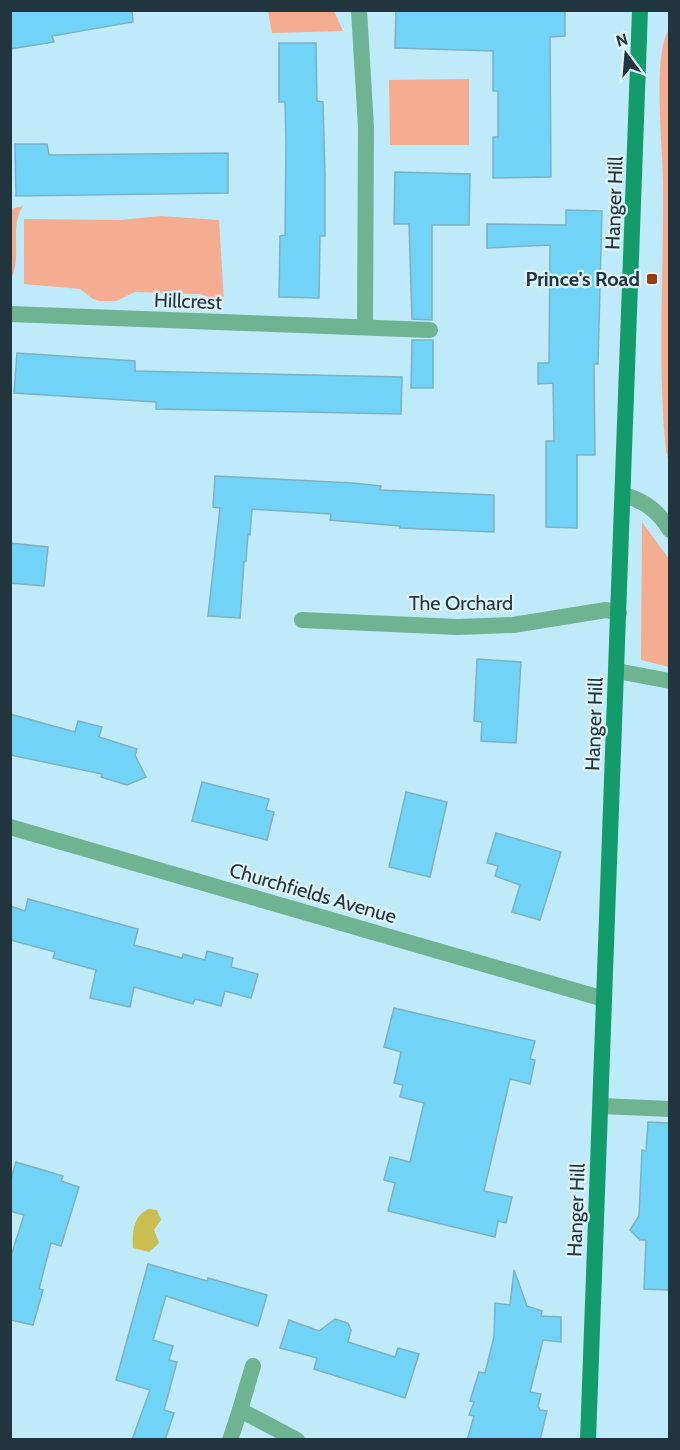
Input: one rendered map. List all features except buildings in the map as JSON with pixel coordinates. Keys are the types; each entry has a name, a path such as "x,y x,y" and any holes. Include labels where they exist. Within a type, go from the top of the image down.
{"main road":[{"name":"Hanger Hill","path":"588,1440 640,10"}],"street":[{"path":"359,10 366,127 365,327"},
{"name":"Hillcrest","path":"10,314 430,330"},
{"path":"624,495 642,500 661,516 669,530"},
{"name":"The Orchard","path":"302,620 458,627 513,625 606,610 619,613"},
{"path":"617,670 669,681"},
{"name":"Churchfields Avenue","path":"10,827 604,999"},
{"path":"601,1106 669,1109"},
{"path":"230,1440 254,1366"},
{"path":"240,1410 297,1440"}],"shaded area":[{"path":"268,11 334,11 343,31 272,33"},
{"path":"669,29 669,461 666,452 662,385 663,183 660,81 664,42"},
{"path":"469,79 469,145 390,145 389,80"},
{"path":"23,206 17,223 16,260 12,277 11,209"},
{"path":"160,216 219,220 224,302 200,294 135,292 116,301 100,301 93,299 80,289 24,284 24,219 120,220"},
{"path":"642,522 669,559 669,667 641,660"},
{"path":"149,1209 157,1210 161,1220 154,1230 159,1243 149,1252 133,1248 133,1231 137,1220"}],"place":[{"name":"Prince's Road","path":"652,279"}]}
